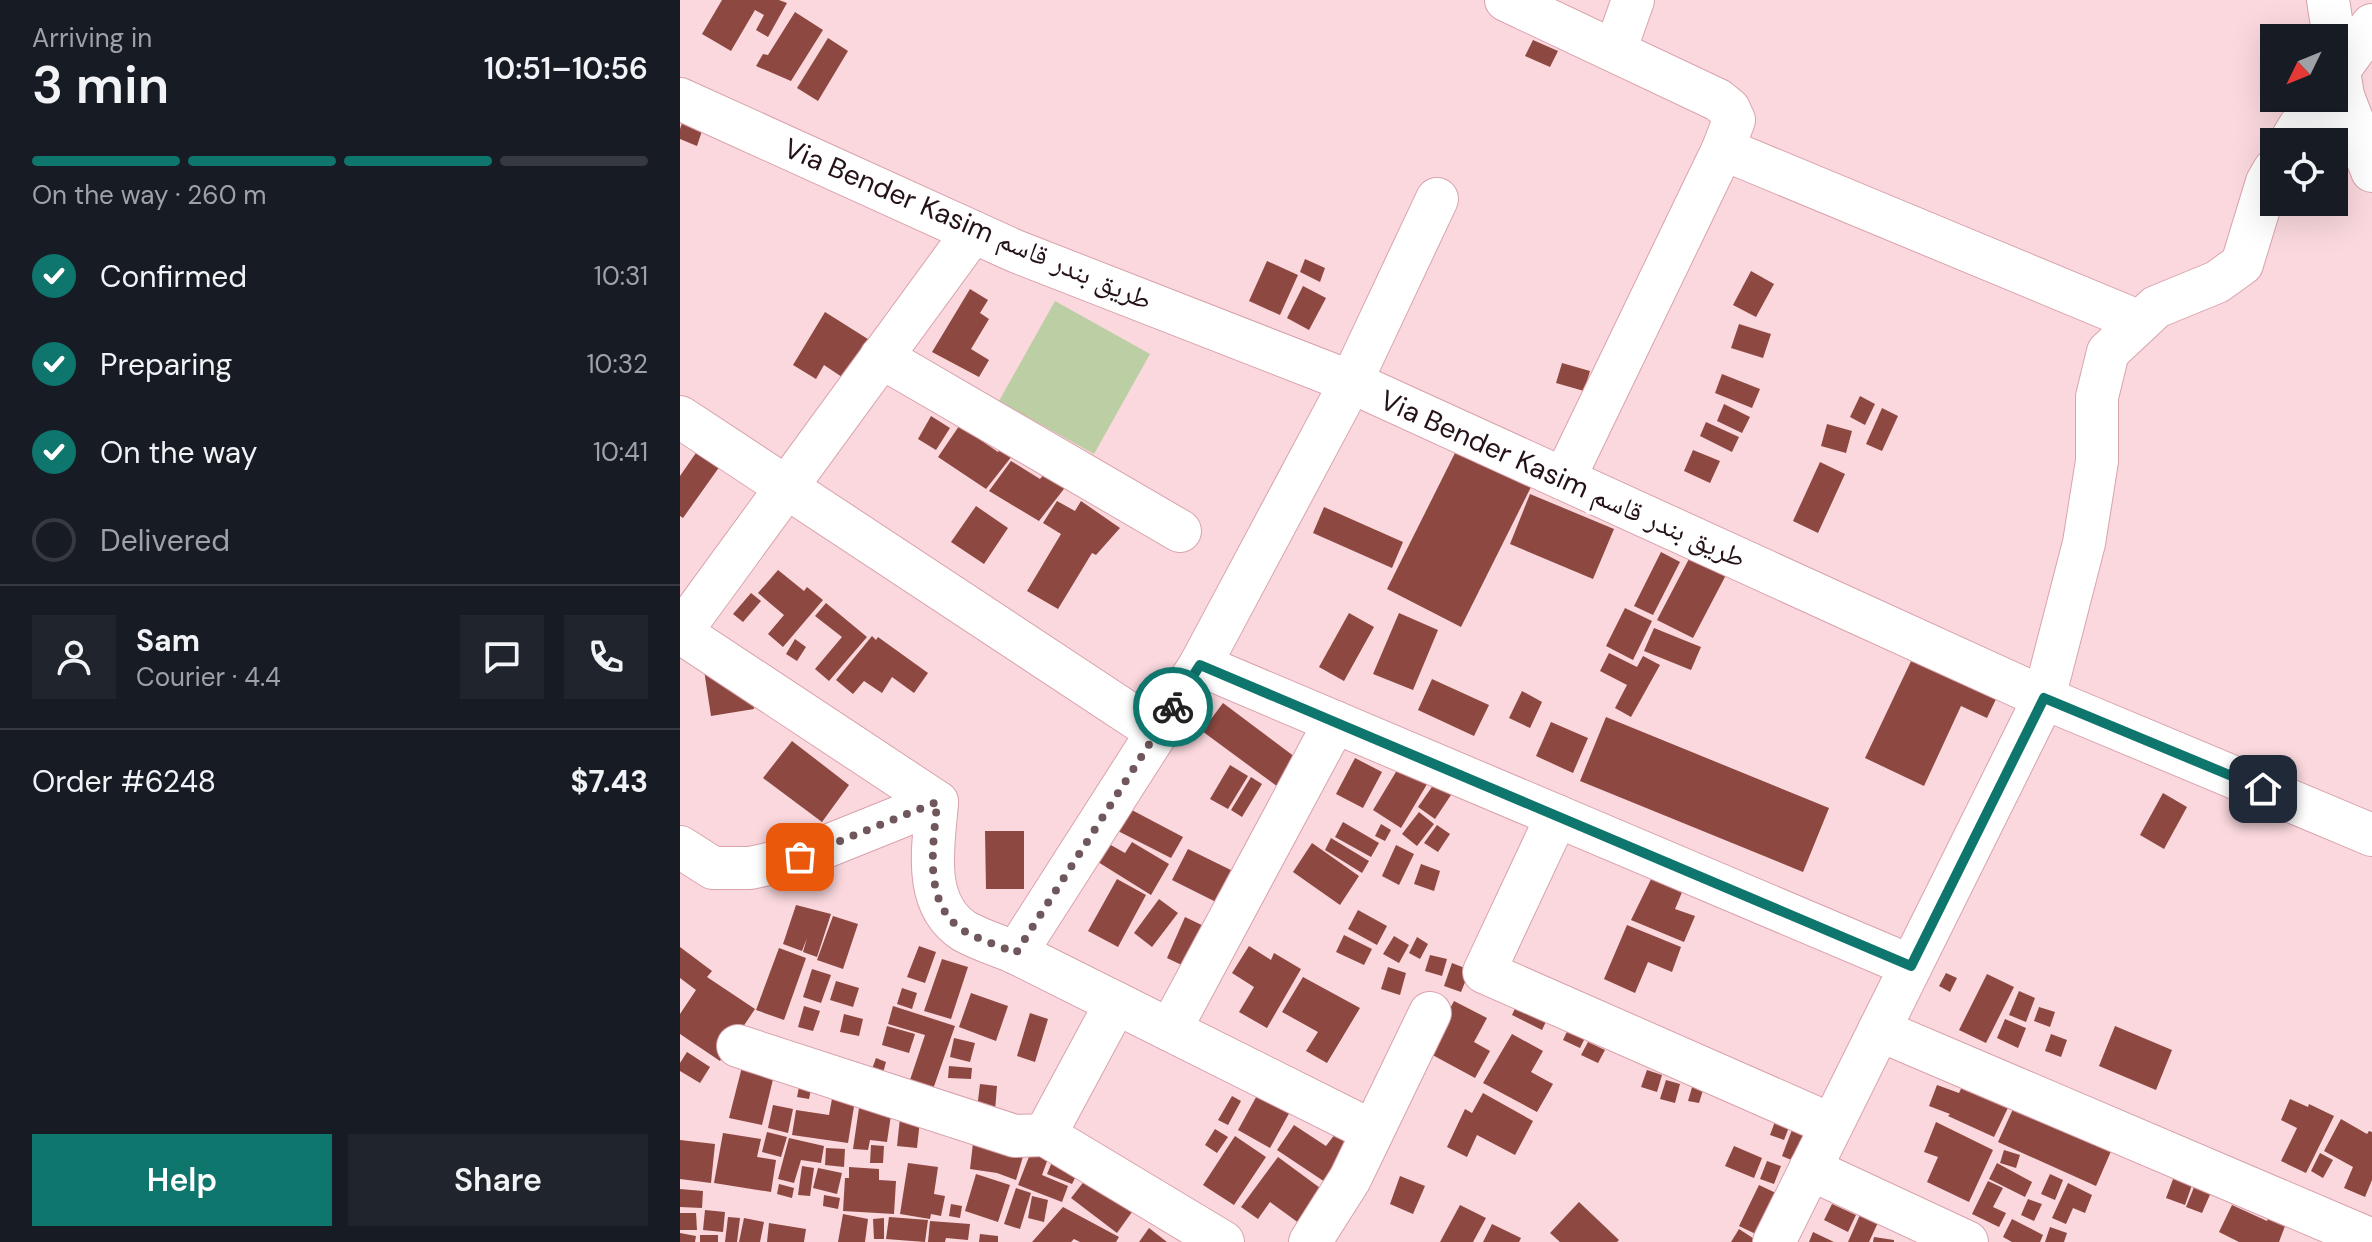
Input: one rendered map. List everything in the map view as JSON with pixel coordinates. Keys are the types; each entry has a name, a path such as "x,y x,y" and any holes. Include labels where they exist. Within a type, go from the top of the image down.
{"street":[{"path":"1506,0 1718,100 1729,109 1734,120 1723,149 1564,479"},
{"path":"1615,51 1633,0"},
{"path":"2328,0 2332,24"},
{"path":"2348,50 2372,25"},
{"path":"2348,96 2372,171"},
{"name":"Via Bender Kasim طريق بندر قاسم","path":"680,99 973,232 1351,382 2044,698 2372,835"},
{"path":"1723,149 2140,322"},
{"path":"1016,953 1200,665 1351,382 1437,199"},
{"path":"1774,1242 2044,698 2084,543 2097,461 2097,397 2108,352 2156,307 2217,282 2242,264 2260,205"},
{"path":"937,802 680,633 973,232"},
{"path":"881,357 1180,531"},
{"path":"680,417 1157,732"},
{"path":"1200,665 1911,966"},
{"path":"1170,1030 1335,722"},
{"path":"680,847 713,868 750,868 800,857 937,802"},
{"path":"937,802 932,867 942,904 963,930 1016,953 1372,1131"},
{"path":"1557,816 1484,972 1832,1125"},
{"path":"1045,1135 1116,1003"},
{"path":"1310,1242 1350,1179 1430,1013"},
{"path":"1879,1030 2293,1226 2372,1240"},
{"path":"738,1046 1015,1136 1045,1135 1223,1242"},
{"path":"1810,1169 1967,1242"}],"green space":[{"path":"1055,301 1150,354 1094,454 999,401"}],"building":[{"path":"722,0 779,0 787,3 768,37 756,30 764,15 755,10 731,51 702,34"},
{"path":"795,12 823,30 791,81 756,66 763,54 768,55"},
{"path":"828,38 848,51 818,101 797,88"},
{"path":"1533,40 1558,51 1550,67 1525,56"},
{"path":"684,117 704,125 697,146 680,139"},
{"path":"2336,119 2343,128 2325,128"},
{"path":"2348,134 2360,150 2348,159"},
{"path":"1305,259 1325,268 1320,282 1300,272"},
{"path":"1267,261 1298,275 1280,315 1249,301"},
{"path":"1751,271 1774,284 1756,317 1733,305"},
{"path":"1303,286 1326,298 1309,330 1287,318"},
{"path":"970,289 988,300 980,313 989,319 971,349 989,360 979,377 932,352"},
{"path":"825,312 879,346 866,366 854,359 842,377 824,365 816,379 793,365"},
{"path":"1739,324 1771,334 1763,358 1731,348"},
{"path":"1562,363 1590,371 1584,391 1556,383"},
{"path":"1722,374 1760,389 1752,408 1715,393"},
{"path":"1860,396 1875,404 1865,425 1850,417"},
{"path":"1724,404 1750,417 1742,433 1717,421"},
{"path":"972,407 992,421 979,439 998,452 1005,443 1016,451 986,489 938,457"},
{"path":"1882,408 1898,416 1882,451 1866,444"},
{"path":"931,416 950,428 936,450 918,439"},
{"path":"1706,422 1739,437 1732,452 1700,436"},
{"path":"1827,424 1852,431 1846,453 1821,446"},
{"path":"1457,449 1531,487 1461,627 1387,589"},
{"path":"698,450 720,466 683,518 680,516 680,476"},
{"path":"1693,450 1720,461 1710,483 1684,471"},
{"path":"1011,461 1040,479 1053,463 1074,476 1039,521 989,491"},
{"path":"1820,462 1845,474 1818,533 1793,521"},
{"path":"1530,494 1614,529 1593,579 1510,544"},
{"path":"1057,501 1075,511 1081,501 1120,528 1096,555 1092,553 1058,609 1027,591 1061,534 1043,523"},
{"path":"976,506 1008,528 984,564 951,542"},
{"path":"1324,507 1403,542 1392,568 1313,533"},
{"path":"1661,552 1680,562 1653,615 1634,606"},
{"path":"1691,555 1727,573 1693,638 1657,620"},
{"path":"778,570 804,591 807,587 823,600 783,647 768,634 784,615 758,593"},
{"path":"751,593 761,601 743,622 733,614"},
{"path":"826,603 867,637 829,681 815,669 842,637 815,616"},
{"path":"1625,608 1652,621 1633,660 1606,646"},
{"path":"1349,613 1374,627 1344,681 1319,667"},
{"path":"1399,613 1438,630 1413,690 1373,674"},
{"path":"1654,628 1701,647 1691,670 1644,651"},
{"path":"872,636 876,640 878,637 928,673 914,693 892,677 882,693 864,681 853,694 836,680"},
{"path":"795,639 806,647 797,661 786,654"},
{"path":"1609,653 1637,667 1643,656 1660,665 1631,717 1615,708 1627,685 1600,671"},
{"path":"1913,657 1997,697 1987,718 1961,706 1924,786 1865,758"},
{"path":"747,664 754,709 711,716 704,670"},
{"path":"1432,679 1489,705 1474,736 1418,710"},
{"path":"1522,691 1542,702 1530,728 1509,718"},
{"path":"1223,703 1299,760 1278,787 1202,731"},
{"path":"1606,717 1829,808 1803,872 1580,781"},
{"path":"1551,722 1588,738 1573,773 1536,756"},
{"path":"792,741 849,785 822,822 763,778"},
{"path":"1408,752 1436,769 1401,828 1373,810"},
{"path":"1355,758 1382,772 1363,808 1336,794"},
{"path":"1230,765 1248,776 1228,809 1210,799"},
{"path":"1443,771 1459,783 1435,819 1418,807"},
{"path":"1251,777 1262,784 1242,817 1231,810"},
{"path":"2163,793 2187,807 2164,849 2140,835"},
{"path":"1128,808 1183,837 1171,858 1116,830"},
{"path":"1419,812 1434,824 1417,846 1402,834"},
{"path":"1343,822 1379,843 1371,857 1335,837"},
{"path":"1381,824 1391,830 1385,841 1375,836"},
{"path":"1437,825 1450,834 1438,852 1424,843"},
{"path":"985,831 1024,831 1024,889 986,889"},
{"path":"1331,838 1369,861 1362,873 1325,850"},
{"path":"1132,842 1169,864 1151,895 1098,862 1109,844 1125,853"},
{"path":"1312,843 1359,876 1340,905 1293,872"},
{"path":"1396,845 1414,854 1399,885 1382,876"},
{"path":"1188,849 1237,873 1222,905 1172,880"},
{"path":"1421,864 1440,871 1434,891 1414,884"},
{"path":"1658,865 1688,878 1675,909 1695,916 1684,942 1631,920"},
{"path":"1117,879 1146,895 1118,947 1088,931"},
{"path":"1159,899 1178,913 1152,947 1134,933"},
{"path":"796,905 831,914 817,957 803,952 807,938 802,951 783,944"},
{"path":"1358,910 1387,926 1377,945 1348,929"},
{"path":"833,916 858,924 843,969 817,960"},
{"path":"1185,917 1208,928 1190,969 1167,958"},
{"path":"1627,925 1681,947 1672,972 1648,962 1635,993 1604,979"},
{"path":"1344,935 1372,949 1364,965 1336,952"},
{"path":"1394,936 1409,945 1399,963 1383,954"},
{"path":"1417,937 1428,944 1420,959 1409,953"},
{"path":"919,946 936,952 925,983 907,977"},
{"path":"1249,946 1271,960 1274,953 1301,969 1267,1028 1239,1012 1254,987 1232,973"},
{"path":"680,947 712,971 707,977 755,1009 720,1061 680,1034 680,1014 696,990 680,978"},
{"path":"779,948 806,958 784,1020 756,1010"},
{"path":"1430,955 1447,959 1442,976 1425,971"},
{"path":"942,959 968,967 951,1019 924,1011"},
{"path":"1452,963 1470,970 1461,992 1444,986"},
{"path":"1388,967 1406,973 1400,995 1381,989"},
{"path":"812,969 831,975 821,1003 803,997"},
{"path":"1946,973 1957,978 1950,992 1939,986"},
{"path":"1987,974 2014,987 1986,1043 1959,1030"},
{"path":"1303,977 1360,1008 1327,1063 1306,1051 1318,1032 1282,1012"},
{"path":"836,981 859,988 853,1007 830,1000"},
{"path":"902,988 917,993 912,1009 897,1004"},
{"path":"1524,989 1554,1005 1542,1030 1512,1015"},
{"path":"2019,991 2035,998 2026,1022 2009,1015"},
{"path":"971,993 1008,1006 996,1041 959,1027"},
{"path":"1454,1001 1487,1018 1474,1042 1490,1051 1475,1078 1427,1052"},
{"path":"804,1006 820,1011 813,1031 798,1027"},
{"path":"893,1006 955,1026 931,1095 908,1086 925,1035 888,1024"},
{"path":"2039,1007 2055,1012 2050,1027 2034,1021"},
{"path":"1030,1013 1048,1019 1035,1062 1017,1056"},
{"path":"844,1014 863,1019 859,1036 840,1032"},
{"path":"2005,1019 2026,1028 2018,1048 1997,1038"},
{"path":"1571,1023 1588,1032 1580,1048 1563,1040"},
{"path":"887,1026 915,1034 909,1053 882,1045"},
{"path":"2115,1026 2172,1050 2156,1090 2099,1066"},
{"path":"1512,1034 1543,1051 1531,1072 1553,1084 1537,1112 1483,1083"},
{"path":"2051,1034 2067,1040 2061,1057 2045,1051"},
{"path":"954,1038 975,1043 970,1062 950,1057"},
{"path":"1588,1042 1605,1050 1598,1063 1581,1055"},
{"path":"687,1052 710,1067 700,1083 680,1071 680,1063"},
{"path":"876,1058 886,1062 883,1073 872,1069"},
{"path":"743,1063 775,1071 762,1125 729,1118"},
{"path":"949,1066 972,1068 971,1079 948,1078"},
{"path":"1647,1070 1662,1075 1657,1092 1641,1087"},
{"path":"1970,1070 2016,1091 1994,1137 1929,1106 1937,1085 1959,1093"},
{"path":"802,1072 814,1075 809,1099 797,1097"},
{"path":"836,1077 858,1082 848,1143 792,1135 796,1110 829,1115"},
{"path":"1666,1080 1680,1084 1675,1103 1660,1099"},
{"path":"1265,1081 1297,1099 1270,1148 1238,1130"},
{"path":"980,1084 997,1086 995,1111 977,1109"},
{"path":"1693,1084 1704,1087 1699,1103 1688,1101"},
{"path":"1483,1093 1533,1121 1515,1155 1477,1135 1467,1157 1447,1147 1465,1109 1472,1113"},
{"path":"1232,1096 1241,1101 1228,1125 1218,1120"},
{"path":"2018,1098 2115,1142 2096,1186 1998,1142"},
{"path":"2290,1099 2334,1116 2306,1173 2281,1161 2297,1128 2281,1120"},
{"path":"773,1105 793,1109 788,1133 768,1128"},
{"path":"859,1108 891,1115 887,1142 870,1140 868,1150 853,1149"},
{"path":"1779,1111 1793,1117 1784,1140 1770,1135"},
{"path":"900,1118 920,1120 917,1148 897,1146"},
{"path":"2341,1119 2367,1134 2372,1132 2372,1180 2365,1197 2344,1188 2353,1167 2324,1151"},
{"path":"1795,1122 1816,1130 1803,1165 1782,1156"},
{"path":"1936,1122 1993,1150 1969,1202 1927,1182 1938,1157 1924,1152"},
{"path":"1294,1125 1326,1146 1339,1129 1354,1139 1328,1184 1277,1150"},
{"path":"1215,1129 1228,1137 1217,1153 1205,1145"},
{"path":"767,1132 787,1137 781,1157 762,1152"},
{"path":"723,1133 761,1139 757,1157 776,1160 771,1192 714,1183"},
{"path":"1235,1136 1266,1157 1234,1205 1203,1185"},
{"path":"789,1138 824,1146 821,1163 801,1160 794,1183 778,1179"},
{"path":"680,1140 715,1144 711,1183 680,1179"},
{"path":"973,1143 1027,1143 1016,1180 970,1169"},
{"path":"871,1145 884,1146 883,1163 870,1163"},
{"path":"1734,1146 1762,1158 1754,1178 1725,1166"},
{"path":"826,1148 845,1149 844,1167 825,1165"},
{"path":"1032,1149 1049,1156 1042,1175 1068,1186 1062,1202 1018,1185"},
{"path":"2004,1150 2020,1155 2016,1168 2000,1163"},
{"path":"2320,1153 2333,1160 2323,1178 2311,1171"},
{"path":"2182,1155 2200,1162 2185,1205 2166,1198"},
{"path":"1278,1157 1331,1196 1307,1229 1270,1202 1258,1219 1241,1207"},
{"path":"1767,1161 1781,1166 1774,1184 1760,1179"},
{"path":"1052,1162 1078,1172 1072,1184 1047,1174"},
{"path":"908,1163 938,1167 934,1194 945,1196 941,1216 931,1214 930,1219 900,1214"},
{"path":"1997,1163 2032,1182 2025,1197 1989,1179"},
{"path":"1097,1165 1132,1212 1117,1233 1071,1198"},
{"path":"2203,1165 2220,1172 2202,1213 2186,1207"},
{"path":"802,1166 814,1168 810,1196 798,1195"},
{"path":"849,1167 879,1169 879,1180 896,1181 894,1214 843,1211 845,1178 849,1178"},
{"path":"818,1168 842,1173 837,1194 813,1188"},
{"path":"976,1174 1010,1185 998,1222 965,1211"},
{"path":"2050,1174 2063,1180 2055,1200 2041,1194"},
{"path":"1400,1176 1425,1186 1413,1214 1390,1204"},
{"path":"1988,1181 2003,1188 1993,1207 2006,1213 1999,1227 1972,1214"},
{"path":"2068,1183 2092,1195 2085,1213 2073,1208 2066,1224 2052,1218"},
{"path":"779,1184 794,1188 792,1198 777,1194"},
{"path":"1759,1185 1782,1196 1762,1237 1739,1226"},
{"path":"1016,1188 1031,1193 1020,1229 1004,1224"},
{"path":"680,1189 703,1191 702,1208 680,1207"},
{"path":"824,1195 840,1198 838,1209 823,1206"},
{"path":"2277,1195 2294,1202 2279,1242 2239,1242 2219,1232 2232,1205 2267,1221"},
{"path":"1032,1196 1048,1200 1044,1222 1028,1218"},
{"path":"2028,1199 2042,1204 2034,1221 2021,1215"},
{"path":"1579,1202 1619,1240 1617,1242 1560,1242 1550,1233"},
{"path":"951,1204 962,1206 960,1218 949,1216"},
{"path":"1832,1204 1856,1215 1848,1232 1824,1220"},
{"path":"1460,1205 1486,1218 1473,1242 1440,1242"},
{"path":"1063,1207 1119,1237 1116,1242 1080,1242 1074,1239 1071,1242 1032,1242"},
{"path":"1863,1208 1881,1216 1869,1242 1848,1242"},
{"path":"705,1210 725,1212 723,1232 703,1230"},
{"path":"680,1213 696,1213 697,1230 680,1230"},
{"path":"843,1214 868,1219 865,1242 838,1242"},
{"path":"728,1217 740,1218 737,1242 725,1242"},
{"path":"889,1217 928,1220 925,1242 886,1239"},
{"path":"744,1218 764,1222 760,1242 739,1242"},
{"path":"884,1218 884,1239 874,1239 873,1219"},
{"path":"2012,1219 2043,1235 2040,1242 2012,1242 2003,1237"},
{"path":"930,1221 970,1224 968,1240 946,1238 945,1242 928,1242"},
{"path":"769,1223 806,1229 804,1242 767,1242"},
{"path":"1492,1224 1521,1238 1519,1242 1483,1242"},
{"path":"2050,1227 2067,1233 2064,1242 2045,1242"},
{"path":"1149,1228 1167,1242 1139,1242"},
{"path":"1739,1229 1759,1242 1731,1242"},
{"path":"1813,1232 1834,1242 1809,1242"},
{"path":"680,1233 696,1236 695,1242 680,1242"},
{"path":"980,1234 998,1236 998,1242 979,1242"},
{"path":"700,1235 718,1235 718,1242 700,1242"},
{"path":"1874,1237 1894,1240 1894,1242 1873,1242"}],"way so far":[{"path":"800,857 937,802 932,867 937,895 946,912 963,930 1016,953 1173,707"}],"route":[{"path":"1173,707 1200,665 1911,966 2044,698 2263,789"}]}
